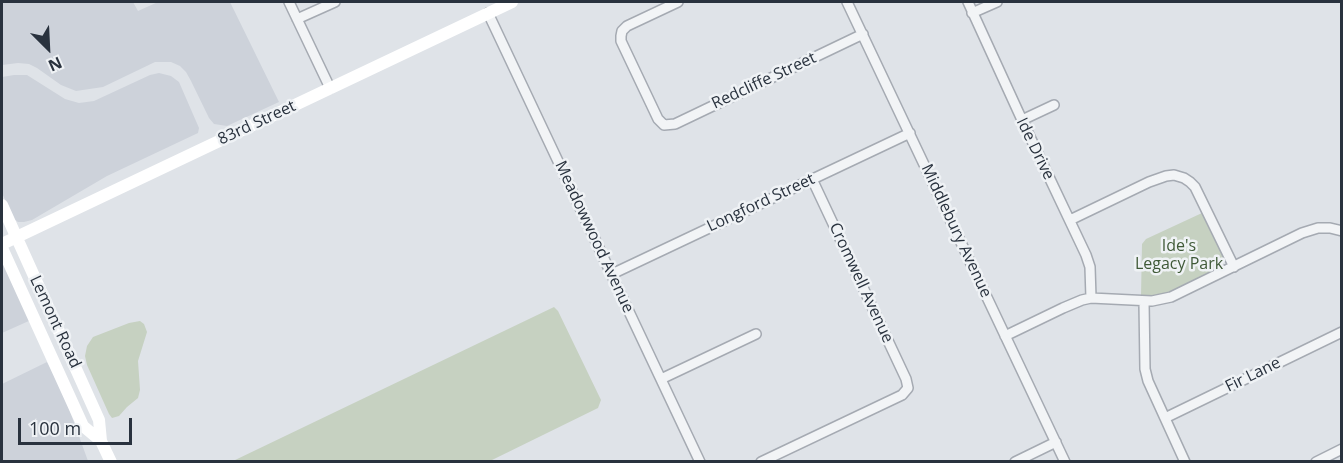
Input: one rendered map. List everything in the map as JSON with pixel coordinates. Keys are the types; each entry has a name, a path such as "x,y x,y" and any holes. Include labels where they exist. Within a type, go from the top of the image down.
{"main road":[{"name":"83rd Street","path":"2,246 16,237 512,2"},
{"name":"Lemont Road","path":"2,205 99,420 101,441 111,462"},
{"name":"Lemont Road","path":"2,246 83,426 101,441"}],"street":[{"path":"289,2 330,88"},
{"path":"297,19 335,2"},
{"name":"Redcliffe Street","path":"678,2 627,26 622,31 621,41 658,119 664,125 675,124 863,34"},
{"name":"Middlebury Avenue","path":"848,2 1065,462"},
{"name":"Ide Drive","path":"968,2 1086,255 1090,267 1091,298"},
{"path":"972,13 997,2"},
{"name":"Meadowwood Avenue","path":"488,13 700,462"},
{"path":"1022,120 1054,105"},
{"name":"Longford Street","path":"612,274 910,133"},
{"path":"1070,219 1149,182 1174,175 1184,178 1195,187 1233,267"},
{"name":"Cromwell Avenue","path":"761,462 902,395 908,388 906,379 812,179"},
{"path":"1005,336 1082,300 1091,298 1144,302 1162,300 1310,230 1330,228 1341,231"},
{"path":"1144,302 1145,369 1148,381 1185,462"},
{"name":"Fir Lane","path":"1165,418 1341,332"},
{"path":"661,379 756,334"},
{"path":"1015,462 1056,442"},
{"path":"1316,462 1341,449"}],"shaded area":[{"path":"2,2 133,2 138,11 158,2 230,2 279,102 227,126 214,124 186,72 171,62 155,62 103,87 76,91 61,85 29,64 2,65"},
{"path":"159,73 171,76 179,82 199,128 198,133 107,176 32,220 18,222 14,219 2,193 2,77 27,75 65,99 79,103 94,101"},
{"path":"2,257 31,320 2,333"},
{"path":"47,362 64,395 88,461 2,462 2,384"}],"green space":[{"name":"Ide's Legacy Park","path":"1202,213 1224,257 1223,265 1167,293 1158,296 1141,296 1142,244 1146,239"},
{"path":"554,307 601,400 598,408 490,461 233,461"},
{"path":"140,321 147,332 138,361 140,390 138,398 119,416 112,418 87,365 85,356 87,346 93,337"}]}
